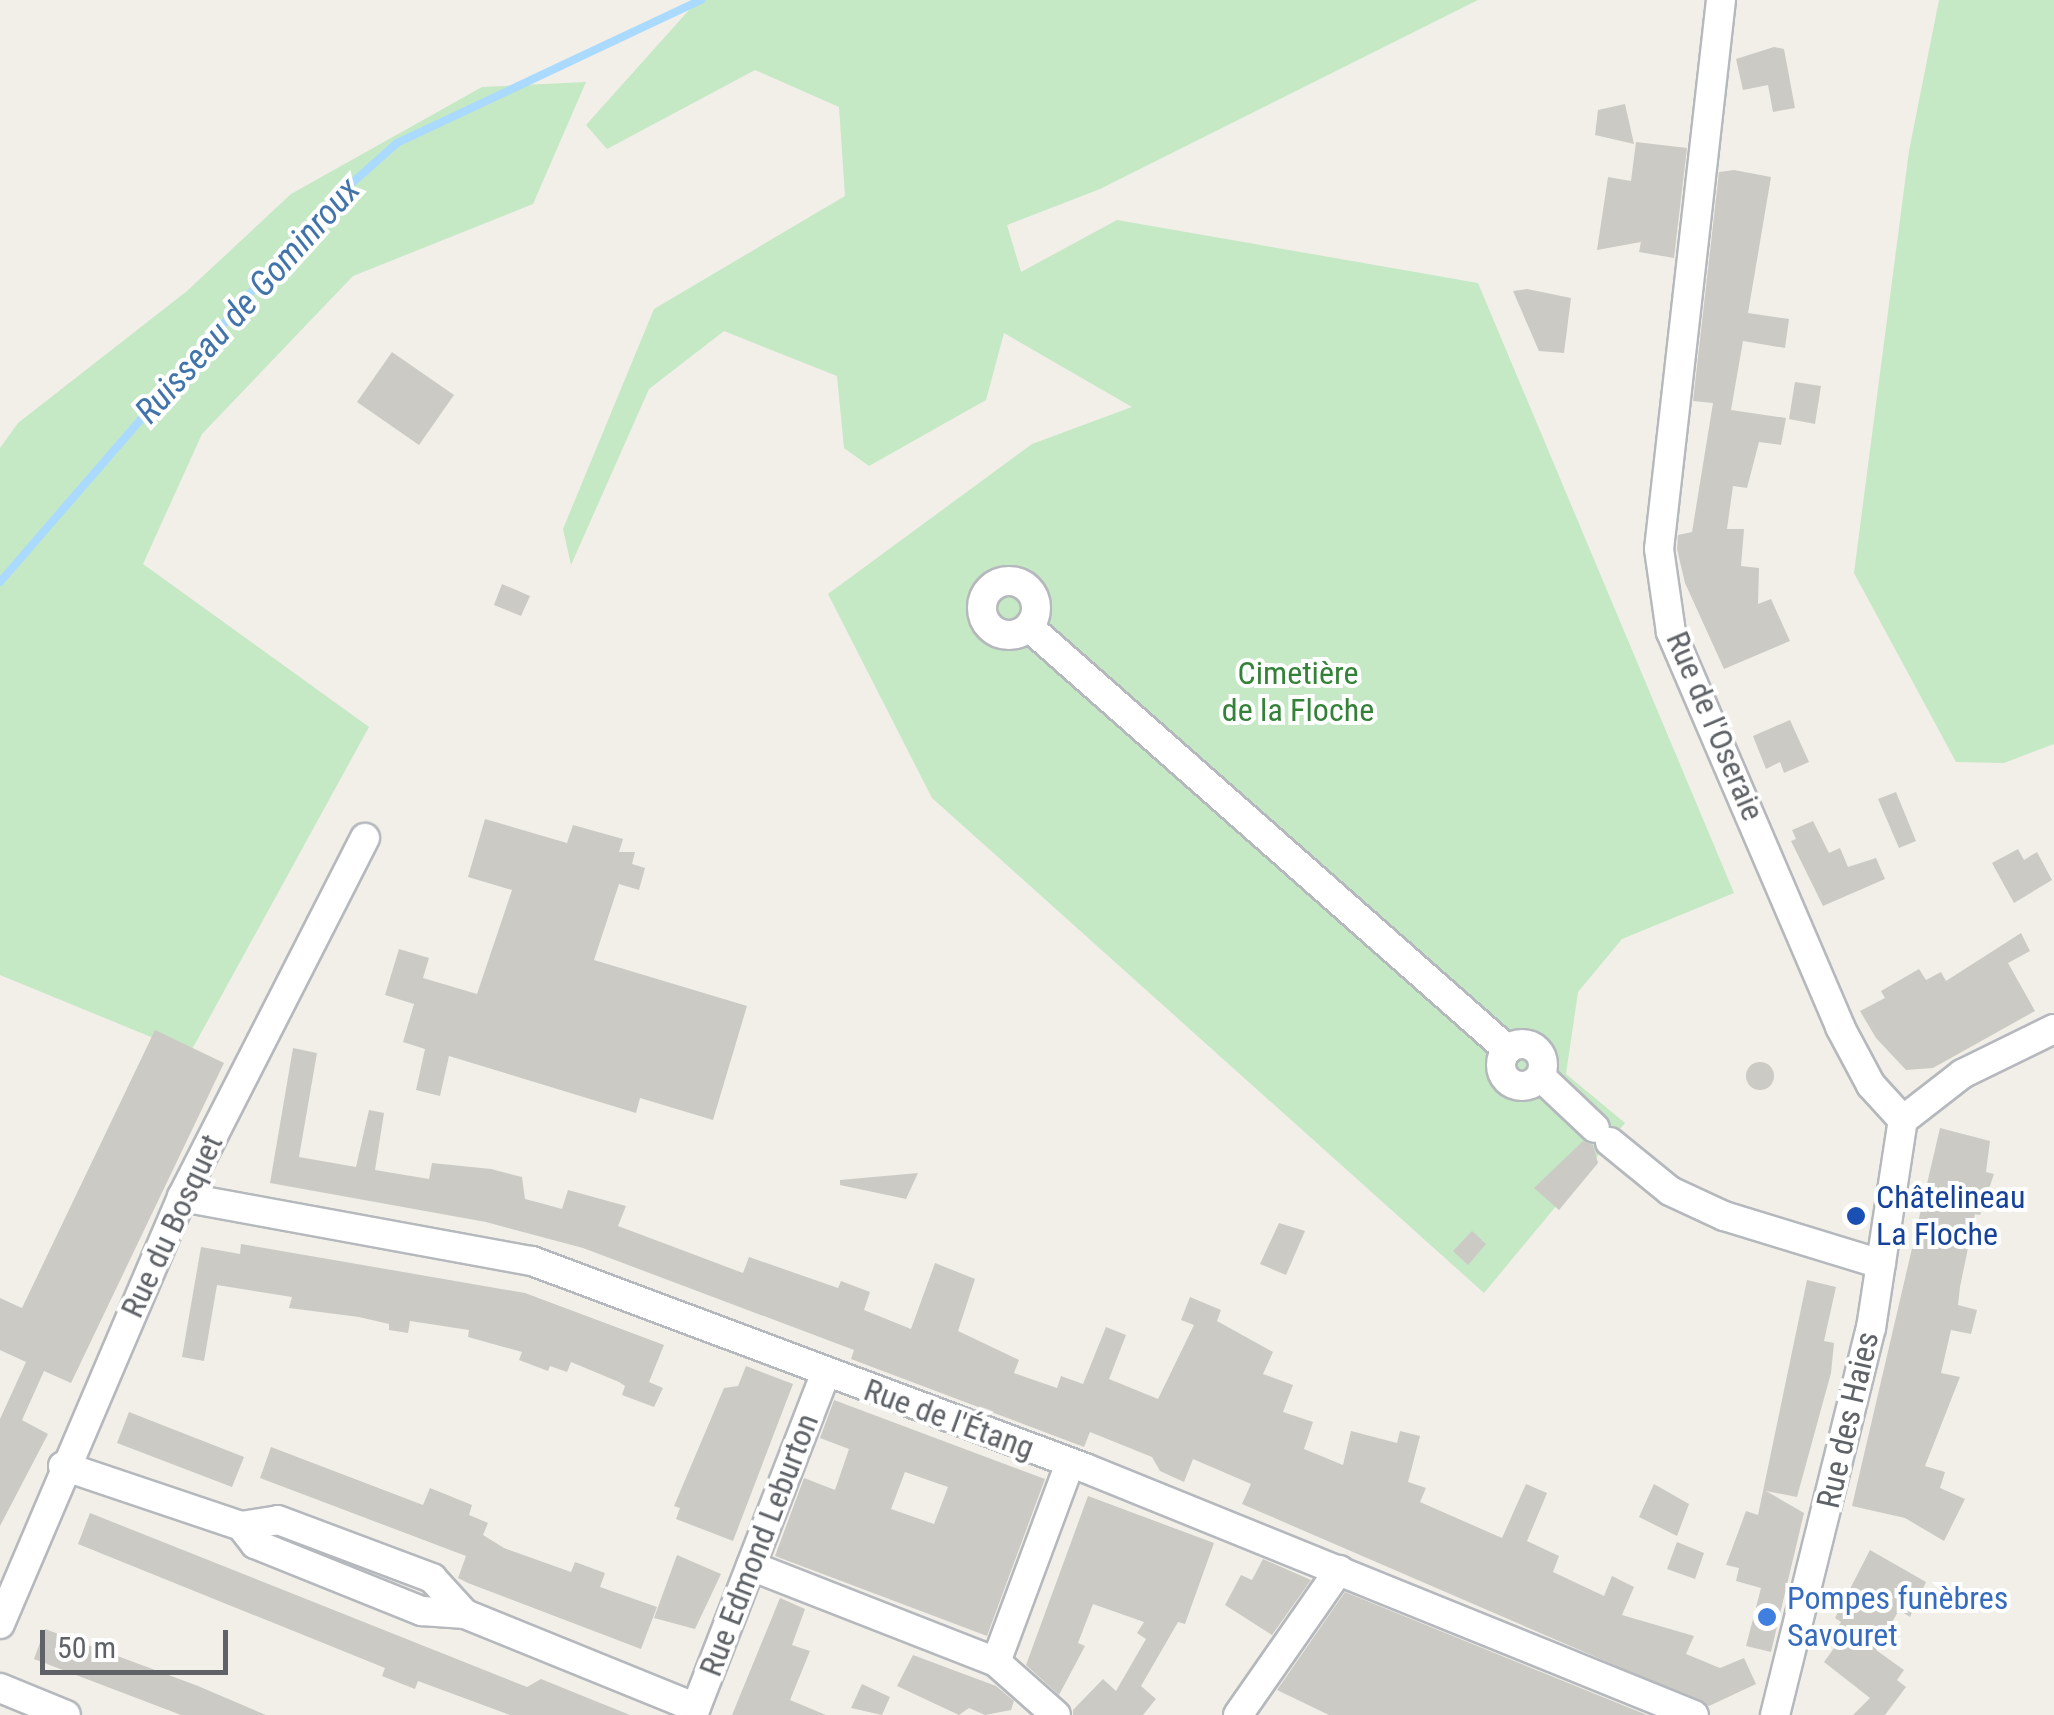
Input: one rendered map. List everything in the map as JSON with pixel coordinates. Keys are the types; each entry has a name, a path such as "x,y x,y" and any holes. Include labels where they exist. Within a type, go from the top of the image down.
{"street":[{"name":"Rue de l'Oseraie","path":"1721,0 1659,550 1671,632 1840,1027 1872,1085 1903,1120"},
{"path":"1029,626 1508,1050 1533,1046 1544,1060 1541,1077 1670,1192 1724,1216 1881,1264"},
{"name":"Rue du Bosquet","path":"0,1624 63,1466 182,1197 365,838"},
{"path":"1903,1120 1962,1074 2054,1029"},
{"name":"Rue des Haies","path":"1776,1715 1881,1264 1903,1120"},
{"name":"Rue de l'Étang","path":"182,1197 532,1261 1070,1463 1694,1715"},
{"name":"Rue Edmond Leburton","path":"694,1712 826,1374"},
{"path":"996,1662 1070,1463"},
{"path":"63,1466 240,1526 255,1544 422,1611 465,1614 694,1712"},
{"path":"751,1566 996,1662 1056,1715"},
{"path":"1238,1715 1339,1570"},
{"path":"0,1688 66,1715"}],"green space":[{"name":"Cimetière de la Floche","path":"698,0 1478,0 1100,189 1007,225 1021,272 1117,220 1478,283 1734,893 1622,939 1578,992 1566,1074 1625,1123 1484,1293 932,798 828,594 1032,444 1132,407 1004,333 986,400 869,466 844,448 837,376 724,331 649,389 571,565 563,529 654,309 845,196 839,107 755,70 607,149 586,125"},
{"path":"1939,0 2054,0 2054,744 2004,763 1956,762 1854,573 1909,151"},
{"path":"586,82 533,204 353,276 202,434 143,564 369,727 190,1053 0,975 0,448 18,423 187,291 291,194 482,87"}],"building":[{"path":"1774,47 1784,49 1795,108 1773,112 1768,85 1743,90 1736,59"},
{"path":"1625,104 1634,144 1595,135 1598,110"},
{"path":"1636,142 1687,148 1674,258 1639,252 1641,242 1597,250 1608,177 1631,181"},
{"path":"1734,170 1771,177 1748,313 1789,319 1785,348 1743,341 1731,410 1786,418 1781,445 1759,442 1747,488 1733,486 1727,529 1744,529 1741,566 1759,568 1758,604 1771,599 1790,641 1724,669 1685,583 1677,549 1678,535 1692,532 1713,403 1693,401 1719,172"},
{"path":"1527,289 1571,298 1564,353 1539,351 1513,291"},
{"path":"392,352 454,395 419,445 357,402"},
{"path":"1795,382 1821,386 1815,424 1789,419"},
{"path":"502,584 530,596 521,616 494,605"},
{"path":"1790,720 1809,762 1784,773 1780,762 1766,769 1753,736"},
{"path":"1896,792 1916,841 1899,848 1878,799"},
{"path":"485,819 567,843 573,825 623,839 619,852 635,852 632,864 645,868 639,890 619,884 594,960 747,1006 713,1120 640,1098 636,1113 449,1056 440,1096 416,1090 425,1049 403,1042 414,1004 385,995 399,949 429,958 423,978 477,994 512,890 468,877"},
{"path":"1813,821 1829,853 1840,848 1848,867 1876,858 1885,879 1823,906 1791,841 1796,839 1792,830"},
{"path":"2018,849 2024,860 2037,852 2052,880 2014,903 1992,863"},
{"path":"2021,933 2030,951 2008,963 2035,1011 1933,1068 1906,1070 1876,1038 1860,1011 1885,998 1881,991 1919,969 1926,980 1941,972 1946,981"},
{"path":"155,1030 224,1063 71,1383 44,1371 22,1420 48,1434 0,1526 0,1419 26,1362 0,1350 0,1298 22,1308"},
{"path":"293,1048 317,1053 299,1157 356,1167 369,1110 384,1113 375,1170 429,1179 432,1163 491,1169 522,1177 525,1199 562,1209 568,1190 626,1206 618,1226 743,1273 749,1257 838,1288 841,1281 870,1292 864,1310 911,1329 935,1263 975,1279 958,1331 1019,1360 1014,1373 1057,1388 1061,1376 1083,1384 1106,1327 1126,1335 1109,1379 1158,1399 1194,1325 1181,1320 1190,1297 1221,1310 1217,1321 1273,1352 1263,1374 1293,1385 1283,1412 1313,1422 1304,1449 1343,1465 1351,1431 1397,1443 1400,1431 1420,1436 1408,1482 1426,1488 1420,1502 1502,1538 1526,1484 1547,1493 1527,1541 1559,1556 1553,1572 1604,1596 1612,1576 1634,1587 1622,1615 1694,1636 1686,1654 1720,1668 1744,1658 1756,1684 1709,1706 1242,1504 1251,1484 1193,1459 1184,1482 1160,1471 1152,1457 1090,1432 1084,1447 851,1359 854,1350 583,1248 486,1222 270,1183"},
{"path":"1760,1062 1770,1066 1774,1076 1770,1086 1760,1090 1750,1086 1746,1076 1750,1066"},
{"path":"1940,1128 1990,1141 1986,1172 1994,1174 1980,1215 1975,1214 1960,1287 1958,1305 1977,1310 1971,1334 1951,1330 1941,1373 1960,1377 1925,1466 1945,1472 1940,1488 1965,1499 1944,1541 1905,1518 1852,1506"},
{"path":"1583,1141 1593,1145 1598,1163 1559,1210 1534,1188"},
{"path":"918,1173 906,1199 840,1185 840,1180"},
{"path":"1279,1223 1305,1231 1286,1275 1260,1264"},
{"path":"1472,1231 1486,1244 1468,1265 1453,1251"},
{"path":"241,1244 525,1293 664,1345 649,1382 663,1388 654,1407 622,1395 625,1386 619,1382 571,1362 567,1372 550,1366 548,1371 519,1360 522,1352 468,1337 469,1330 410,1321 408,1333 389,1330 389,1324 359,1317 289,1308 292,1297 217,1285 204,1361 182,1357 201,1247 240,1254"},
{"path":"1807,1280 1836,1287 1824,1341 1834,1343 1831,1373 1797,1497 1766,1491 1804,1513 1771,1652 1746,1646 1761,1588 1736,1581 1739,1568 1726,1565 1746,1511 1758,1515"},
{"path":"746,1366 793,1384 733,1541 676,1519 680,1508 674,1506 724,1388 738,1386"},
{"path":"834,1400 1045,1479 987,1636 775,1556 804,1478 835,1490 849,1449 820,1438","holes":["905,1472 948,1487 934,1524 891,1509"]},
{"path":"129,1412 244,1457 232,1487 117,1443"},
{"path":"271,1447 423,1505 430,1488 472,1505 469,1515 488,1523 483,1535 504,1548 571,1572 575,1562 605,1573 600,1587 657,1607 641,1649 458,1578 466,1556 260,1478"},
{"path":"1654,1484 1689,1504 1677,1536 1639,1517"},
{"path":"1088,1496 1214,1543 1185,1624 1178,1622 1141,1686 1156,1699 1143,1715 1073,1715 1073,1710 1103,1679 1116,1691 1146,1639 1137,1633 1144,1622 1093,1604 1078,1643 1085,1646 1059,1695 1026,1665"},
{"path":"90,1513 527,1687 541,1679 630,1715 510,1715 418,1681 415,1689 382,1676 385,1668 78,1544"},
{"path":"1677,1542 1704,1553 1695,1579 1667,1569"},
{"path":"1870,1550 1926,1582 1910,1617 1899,1610 1876,1650 1904,1670 1897,1680 1906,1687 1885,1715 1853,1715 1870,1698 1824,1662 1837,1644 1830,1639 1841,1622 1835,1618"},
{"path":"677,1555 721,1574 695,1629 654,1618"},
{"path":"1263,1559 1311,1580 1272,1635 1225,1605 1241,1575 1252,1580"},
{"path":"1345,1592 1647,1715 1329,1715 1277,1690"},
{"path":"780,1598 805,1609 792,1645 810,1651 790,1700 826,1715 732,1715"},
{"path":"45,1629 266,1715 181,1715 34,1659"},
{"path":"913,1655 996,1686 1014,1701 1011,1710 985,1715 969,1708 959,1715 897,1686"},
{"path":"862,1684 890,1697 882,1715 851,1708"}],"waterway":[{"name":"Ruisseau de Gominroux","path":"0,582 325,207 397,143 701,0"}],"place":[{"name":"Châtelineau La Floche","path":"1856,1216"},
{"name":"Pompes funèbres Savouret","path":"1767,1617"}]}
